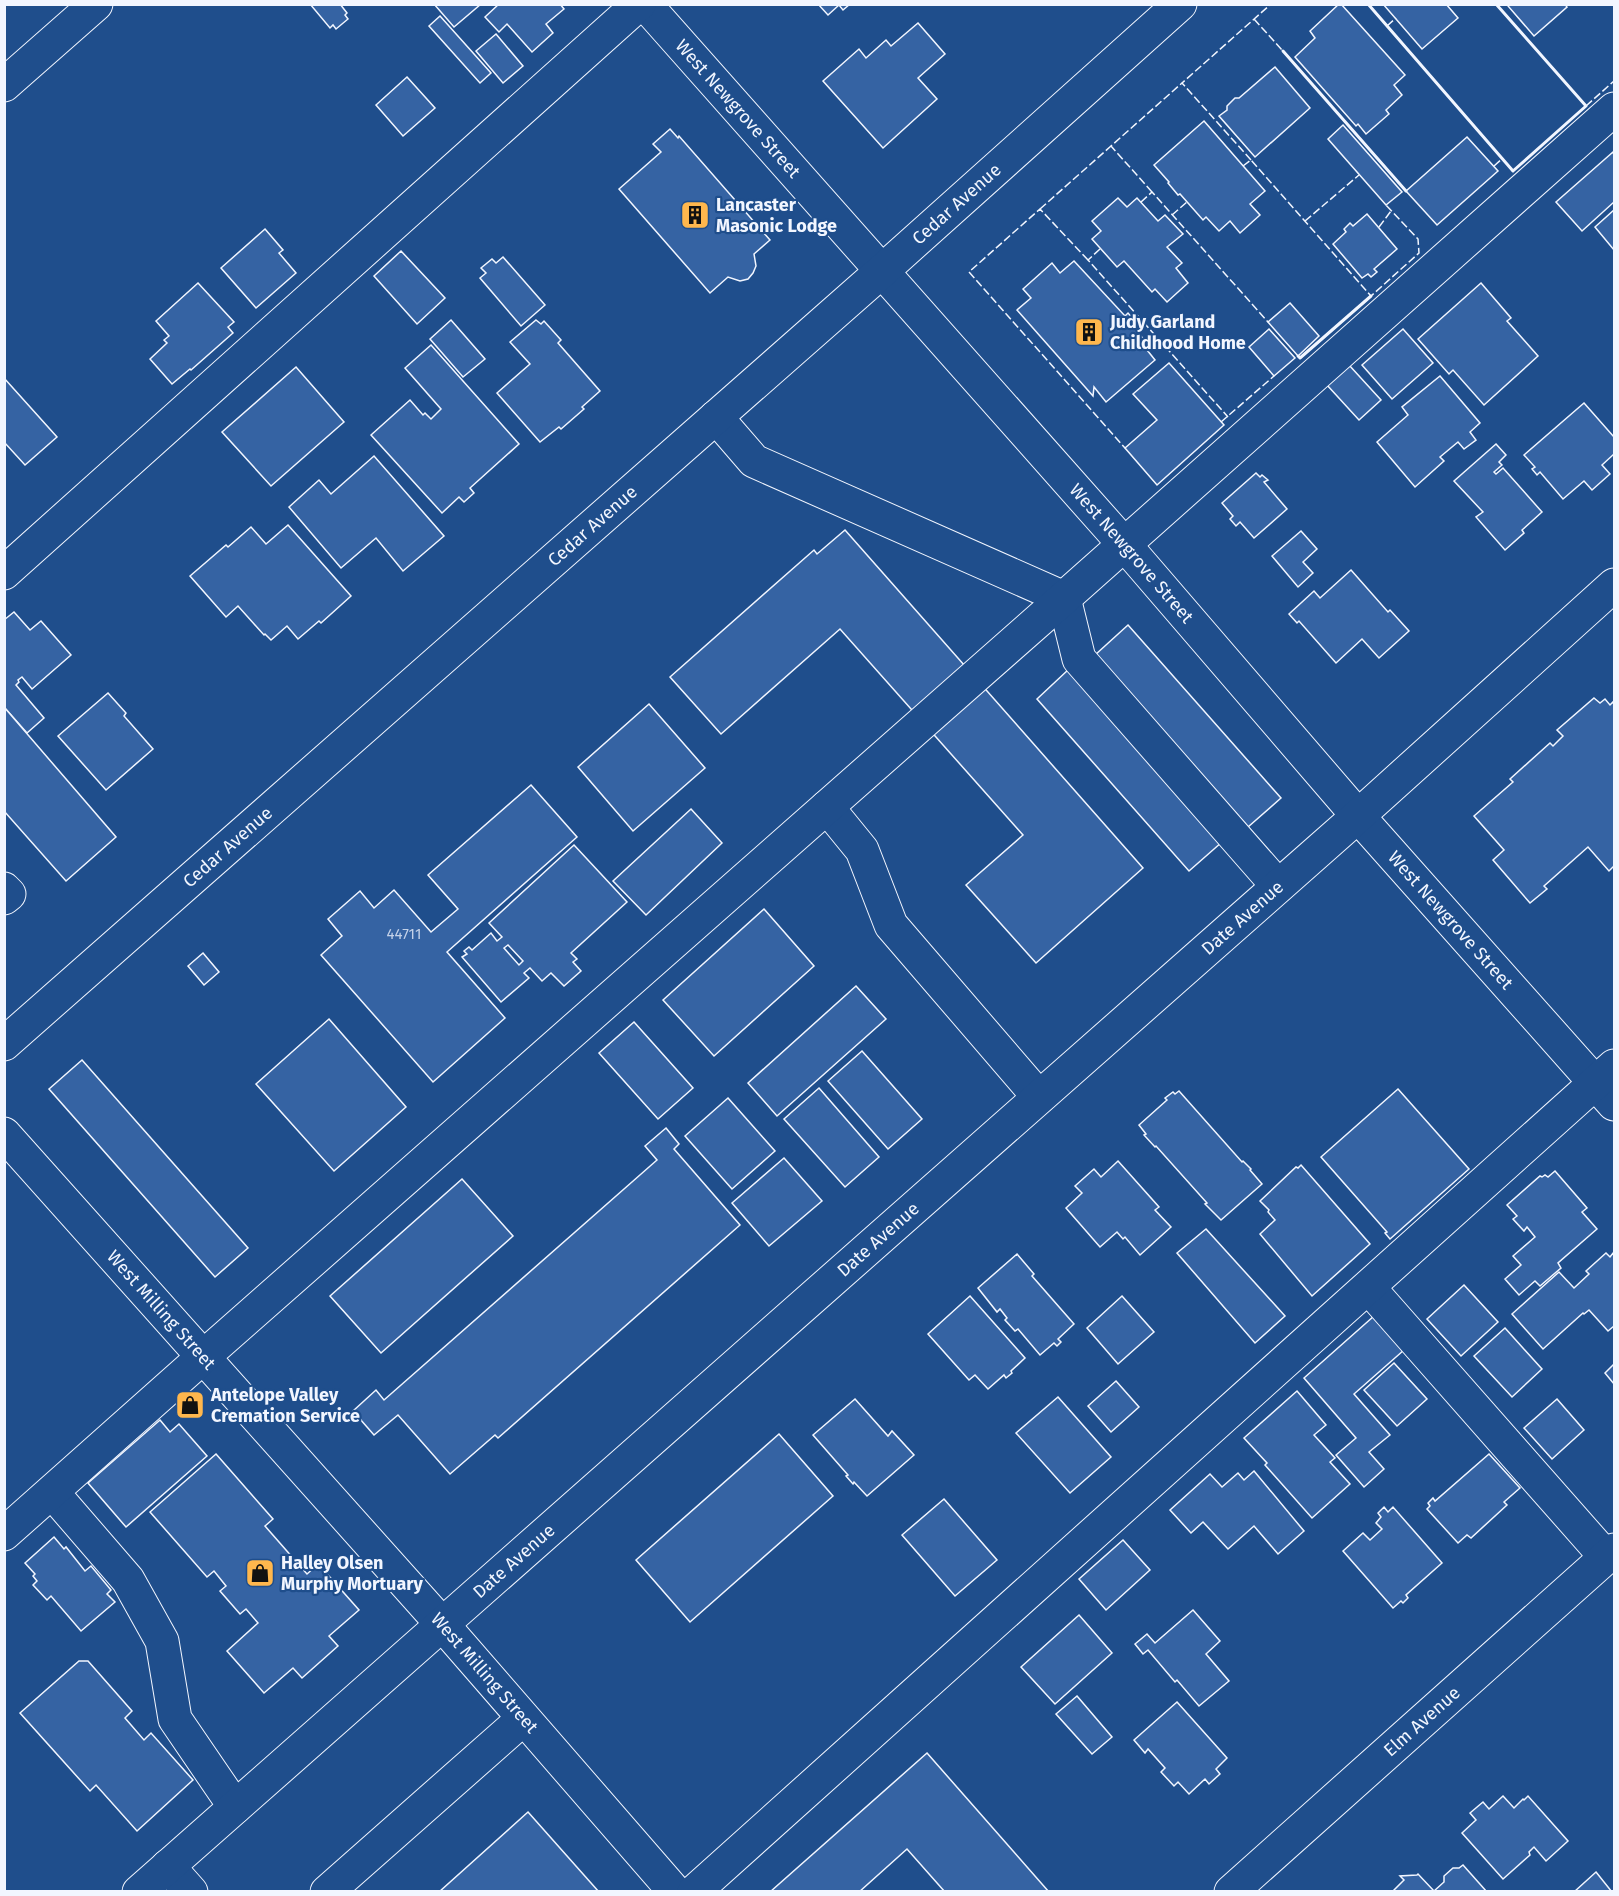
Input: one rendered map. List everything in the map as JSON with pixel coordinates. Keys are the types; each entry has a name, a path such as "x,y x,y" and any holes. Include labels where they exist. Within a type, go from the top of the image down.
{"street":[{"path":"4,85 96,4"},
{"path":"4,573 639,4"},
{"name":"West Newgrove Street","path":"645,4 1124,544 1358,816 1608,1084"},
{"name":"Cedar Avenue","path":"4,1044 882,271 1180,4"},
{"path":"4,1533 1064,598 1614,109"},
{"path":"716,417 754,462 1064,598"},
{"name":"Date Avenue","path":"139,1892 1358,816 1614,585"},
{"path":"1064,598 1079,659 1278,886"},
{"path":"827,807 862,850 891,925 1039,1097"},
{"path":"4,889 9,894 4,898"},
{"path":"694,1892 1369,1288 1608,1084"},
{"name":"West Milling Street","path":"4,1134 442,1624 675,1892"},
{"path":"1369,1288 1610,1553"},
{"path":"52,1492 128,1580 162,1641 175,1719 235,1807"},
{"name":"Elm Avenue","path":"1231,1892 1610,1553"},
{"path":"327,1892 524,1719"},
{"path":"168,1866 191,1892"}],"building":[{"path":"310,4 340,4 347,13 345,15 348,19 336,29 333,25 330,28"},
{"path":"434,4 481,4 454,27"},
{"path":"499,4 560,4 564,9 546,24 553,33 532,52 507,24 499,32 485,17"},
{"path":"818,4 850,4 843,10 839,5 828,15"},
{"path":"1339,4 1405,75 1394,85 1402,95 1386,110 1389,114 1366,134 1358,124 1356,126 1295,57 1315,38 1310,31"},
{"path":"1383,4 1446,4 1458,18 1422,49"},
{"path":"1509,4 1565,4 1567,7 1534,36 1508,6"},
{"path":"440,16 491,73 480,83 429,26"},
{"path":"918,23 945,54 918,78 937,99 883,148 823,81 859,49 866,58 886,40 891,46"},
{"path":"496,34 523,66 503,83 476,51"},
{"path":"1275,67 1310,108 1255,157 1219,116 1227,110 1227,106 1235,98 1239,98"},
{"path":"407,77 435,108 403,136 376,105"},
{"path":"1204,121 1265,191 1250,204 1260,215 1240,233 1230,221 1219,231 1206,217 1203,220 1180,194 1178,195 1154,165"},
{"path":"1343,125 1402,192 1386,205 1328,139"},
{"name":"Lancaster Masonic Lodge","path":"670,129 678,138 679,136 770,240 754,254 756,266 748,279 740,281 728,277 710,293 619,189 661,152 653,144"},
{"path":"1467,137 1498,171 1437,225 1406,191"},
{"path":"1613,152 1614,202 1582,231 1556,202"},
{"path":"1118,198 1127,207 1137,198 1158,221 1165,215 1183,234 1167,247 1182,263 1176,268 1188,283 1167,302 1155,289 1152,292 1124,261 1117,267 1092,239 1101,231 1092,221"},
{"path":"1614,210 1614,250 1595,227"},
{"path":"1367,214 1397,249 1374,269 1377,272 1371,277 1368,274 1362,278 1333,244 1346,232 1344,229 1350,223 1353,226"},
{"path":"265,229 283,250 279,253 296,273 256,308 221,268"},
{"path":"401,251 445,298 417,324 374,276"},
{"path":"503,257 545,305 521,326 480,278 486,273 481,268 492,259 496,263"},
{"name":"Judy Garland Childhood Home","path":"1074,261 1125,316 1128,313 1143,330 1139,334 1150,346 1143,345 1155,360 1106,402 1094,387 1093,396 1017,310 1031,298 1023,289 1052,263 1060,273"},
{"path":"198,283 234,322 228,327 233,333 172,384 150,359 167,343 164,340 169,336 156,321"},
{"path":"1481,283 1511,318 1507,321 1538,356 1484,405 1453,370 1449,374 1418,339"},
{"path":"1290,303 1319,336 1298,356 1268,322"},
{"path":"451,320 485,359 463,377 430,339"},
{"path":"536,320 541,324 544,321 561,340 558,343 600,391 561,429 559,427 540,442 497,393 530,364 510,342"},
{"path":"1269,329 1295,358 1274,376 1249,347"},
{"path":"1403,329 1433,363 1392,399 1362,365"},
{"path":"431,345 519,444 470,488 474,493 464,502 459,497 442,513 371,435 410,400 423,415 425,413 431,419 441,409 405,368"},
{"path":"1169,363 1224,425 1157,485 1125,448 1157,420 1133,394"},
{"path":"1349,365 1381,400 1359,420 1327,385"},
{"path":"296,367 344,422 271,486 222,432"},
{"path":"1440,376 1480,423 1470,432 1476,440 1464,449 1458,442 1440,457 1444,461 1415,487 1377,442 1408,415 1402,407"},
{"path":"4,378 57,437 25,465 4,442"},
{"path":"1584,403 1614,437 1614,454 1602,465 1610,474 1592,490 1584,481 1563,499 1540,472 1537,475 1532,469 1535,467 1524,455"},
{"path":"1496,444 1506,455 1499,462 1502,465 1494,472 1496,474 1503,468 1542,512 1505,550 1476,517 1483,512 1454,481"},
{"path":"374,456 444,536 403,571 376,538 341,568 289,507 319,480 331,494"},
{"path":"1256,473 1268,480 1264,482 1287,509 1254,538 1240,522 1236,526 1230,519 1233,516 1222,503"},
{"path":"288,525 351,596 321,623 319,621 298,639 287,626 271,640 238,606 226,617 190,576 251,527 266,544"},
{"path":"845,530 1143,868 1036,963 966,885 1023,835 840,629 721,734 670,677 814,550 817,554"},
{"path":"1301,531 1317,549 1303,562 1313,573 1298,587 1272,556"},
{"path":"1351,570 1388,612 1390,610 1409,631 1379,658 1362,639 1336,663 1299,621 1297,623 1289,614 1314,591 1320,598"},
{"path":"14,612 30,630 41,621 71,655 32,689 22,677 18,680 16,685 44,718 27,733 4,707 4,620"},
{"path":"1128,625 1281,798 1248,827 1095,655"},
{"path":"1069,669 1222,842 1189,871 1037,699"},
{"path":"108,693 126,713 124,716 153,749 106,790 58,736"},
{"path":"1594,698 1600,703 1605,699 1610,705 1613,702 1614,705 1614,866 1609,871 1588,847 1544,886 1547,889 1530,903 1493,860 1504,850 1474,816 1513,782 1510,779 1550,743 1553,746 1563,736 1557,730"},
{"path":"649,704 705,768 633,831 578,767"},
{"path":"4,707 116,837 66,881 4,811"},
{"path":"531,785 577,837 447,952 505,1018 433,1082 321,955 342,936 328,919 360,891 374,908 394,890 431,932 458,909 428,875"},
{"path":"691,809 722,843 646,915 613,881"},
{"path":"574,845 627,902 571,953 577,959 573,962 581,971 564,986 551,973 542,981 530,968 524,973 529,978 501,1002 462,957 467,954 464,951 469,947 472,950 491,933 497,941 502,937 489,923","holes":["508,945 523,961 519,965 504,948"]},
{"path":"764,909 814,966 714,1056 663,1000"},
{"path":"203,953 219,972 204,985 188,966"},
{"path":"856,986 886,1019 777,1116 748,1083"},
{"path":"329,1019 406,1107 334,1171 256,1084"},
{"path":"634,1022 693,1088 658,1119 599,1053"},
{"path":"862,1051 922,1119 888,1149 828,1081"},
{"path":"82,1060 248,1248 215,1277 49,1089"},
{"path":"819,1088 879,1157 845,1187 784,1119"},
{"path":"1398,1089 1469,1169 1390,1239 1385,1233 1387,1232 1321,1157"},
{"path":"1179,1091 1262,1184 1221,1220 1144,1135 1146,1134 1139,1125 1167,1100 1165,1098"},
{"path":"728,1098 775,1151 732,1189 685,1136"},
{"path":"666,1128 679,1144 674,1149 740,1225 498,1438 495,1435 450,1474 398,1415 374,1435 353,1411 376,1390 384,1400 657,1160 645,1146"},
{"path":"784,1158 822,1201 769,1246 732,1203"},
{"path":"1118,1161 1159,1207 1155,1210 1171,1227 1140,1255 1125,1237 1123,1239 1117,1232 1100,1247 1066,1208 1082,1193 1075,1186 1094,1169 1101,1177"},
{"path":"1301,1165 1370,1244 1312,1296 1260,1234 1275,1220 1260,1201"},
{"path":"1555,1171 1587,1208 1582,1212 1597,1229 1558,1263 1561,1268 1540,1286 1535,1281 1519,1295 1505,1279 1521,1265 1513,1256 1535,1237 1527,1227 1524,1231 1513,1219 1517,1216 1507,1205 1540,1176 1548,1177"},
{"path":"462,1179 513,1236 381,1353 330,1296"},
{"path":"1206,1229 1285,1316 1255,1343 1177,1253"},
{"path":"1614,1252 1614,1326 1608,1331 1589,1310 1543,1349 1512,1314 1559,1272 1574,1288 1589,1274 1586,1271 1606,1253 1610,1257"},
{"path":"1017,1254 1034,1274 1032,1276 1074,1324 1058,1339 1061,1342 1057,1346 1054,1343 1040,1355 1018,1329 1015,1331 1005,1320 1007,1318 1000,1309 997,1312 978,1288"},
{"path":"1464,1285 1498,1322 1461,1356 1427,1319"},
{"path":"970,1296 1025,1358 1011,1371 1012,1373 1006,1378 1004,1375 988,1389 975,1375 969,1380 928,1334"},
{"path":"1122,1296 1154,1332 1118,1364 1087,1328"},
{"path":"1374,1316 1404,1350 1354,1394 1390,1435 1369,1452 1384,1469 1364,1487 1336,1455 1356,1438 1304,1378"},
{"path":"1505,1328 1542,1369 1512,1397 1474,1356"},
{"path":"1394,1363 1427,1399 1397,1426 1364,1390"},
{"path":"1614,1364 1614,1384 1605,1373"},
{"path":"1116,1381 1139,1407 1111,1432 1088,1406"},
{"path":"1297,1391 1326,1425 1314,1435 1335,1458 1330,1462 1350,1484 1312,1518 1244,1438"},
{"path":"1058,1397 1111,1457 1070,1493 1016,1433"},
{"path":"855,1399 888,1436 892,1431 914,1455 867,1496 854,1482 853,1484 846,1476 848,1475 813,1435"},
{"path":"1557,1399 1584,1430 1552,1459 1524,1428"},
{"path":"160,1420 170,1432 179,1424 207,1456 126,1527 88,1483"},
{"path":"779,1434 833,1496 690,1622 636,1560"},
{"name":"Halley Olsen Murphy Mortuary","path":"216,1454 273,1519 265,1526 307,1574 316,1566 319,1570 321,1567 359,1610 329,1636 338,1646 302,1678 293,1668 264,1693 227,1651 258,1623 246,1609 240,1614 220,1591 226,1586 214,1571 207,1577 150,1512"},
{"path":"1489,1454 1520,1488 1504,1502 1507,1505 1471,1538 1467,1535 1458,1543 1427,1509 1430,1506 1428,1503 1433,1498 1435,1501"},
{"path":"1254,1471 1304,1531 1278,1554 1254,1526 1228,1549 1203,1522 1191,1533 1170,1510 1210,1474 1222,1487 1238,1473 1244,1480"},
{"path":"944,1499 997,1560 955,1596 902,1535"},
{"path":"1384,1507 1388,1512 1393,1507 1442,1563 1406,1595 1408,1598 1403,1603 1401,1601 1393,1608 1343,1551 1363,1533 1370,1540 1382,1529 1376,1523 1381,1517 1378,1513"},
{"path":"54,1537 64,1549 66,1547 85,1571 91,1566 111,1590 107,1594 115,1602 81,1631 51,1596 47,1600 33,1585 37,1581 33,1576 35,1574 25,1563"},
{"path":"1123,1540 1150,1570 1106,1610 1079,1579"},
{"path":"1193,1610 1220,1641 1206,1654 1229,1681 1199,1706 1148,1650 1143,1654 1135,1644 1147,1634 1155,1643"},
{"path":"1079,1615 1112,1653 1055,1704 1021,1667"},
{"path":"79,1661 88,1661 132,1711 125,1718 144,1740 151,1733 193,1780 137,1831 96,1785 90,1791 20,1713"},
{"path":"1077,1696 1112,1737 1092,1754 1056,1714"},
{"path":"1177,1702 1227,1758 1216,1769 1220,1774 1209,1784 1205,1779 1189,1794 1178,1782 1174,1786 1161,1772 1165,1768 1148,1749 1145,1753 1134,1740"},
{"path":"927,1753 1049,1892 945,1892 907,1849 859,1892 770,1892"},
{"path":"1503,1796 1514,1808 1528,1796 1568,1841 1546,1861 1534,1847 1529,1852 1530,1855 1503,1879 1462,1833 1476,1820 1470,1813 1483,1802 1489,1809"},
{"path":"528,1812 599,1892 439,1892"},
{"path":"1463,1865 1487,1892 1392,1892 1404,1880 1400,1876 1418,1874 1434,1891 1444,1882 1444,1876 1453,1868"},
{"path":"1596,1872 1612,1892 1574,1892"}],"fence":[{"path":"1251,160 1182,83 1271,4"},
{"path":"1387,26 1396,18"},
{"path":"1254,19 1283,51"},
{"path":"1586,106 1614,81"},
{"path":"1152,192 1111,146 1182,83"},
{"path":"1040,209 1111,146"},
{"path":"1494,166 1503,158"},
{"path":"1243,166 1251,160 1371,296 1419,253 1418,239 1386,205"},
{"path":"1305,221 1359,175"},
{"path":"1141,202 1152,192 1268,322"},
{"path":"1172,215 1187,202"},
{"path":"1088,260 1040,209 969,272 1125,448"},
{"path":"1379,227 1391,211"},
{"path":"1100,249 1088,260 1228,417"},
{"path":"1221,422 1274,376"}],"wall":[{"path":"1368,4 1513,171 1586,106 1496,4"},
{"path":"1283,51 1406,191"},
{"path":"1298,356 1300,358 1371,296"}],"place":[{"name":"Lancaster Masonic Lodge","path":"695,215"},
{"name":"Judy Garland Childhood Home","path":"1089,332"},
{"name":"Antelope Valley Cremation Service","path":"190,1405"},
{"name":"Halley Olsen Murphy Mortuary","path":"260,1573"}]}
